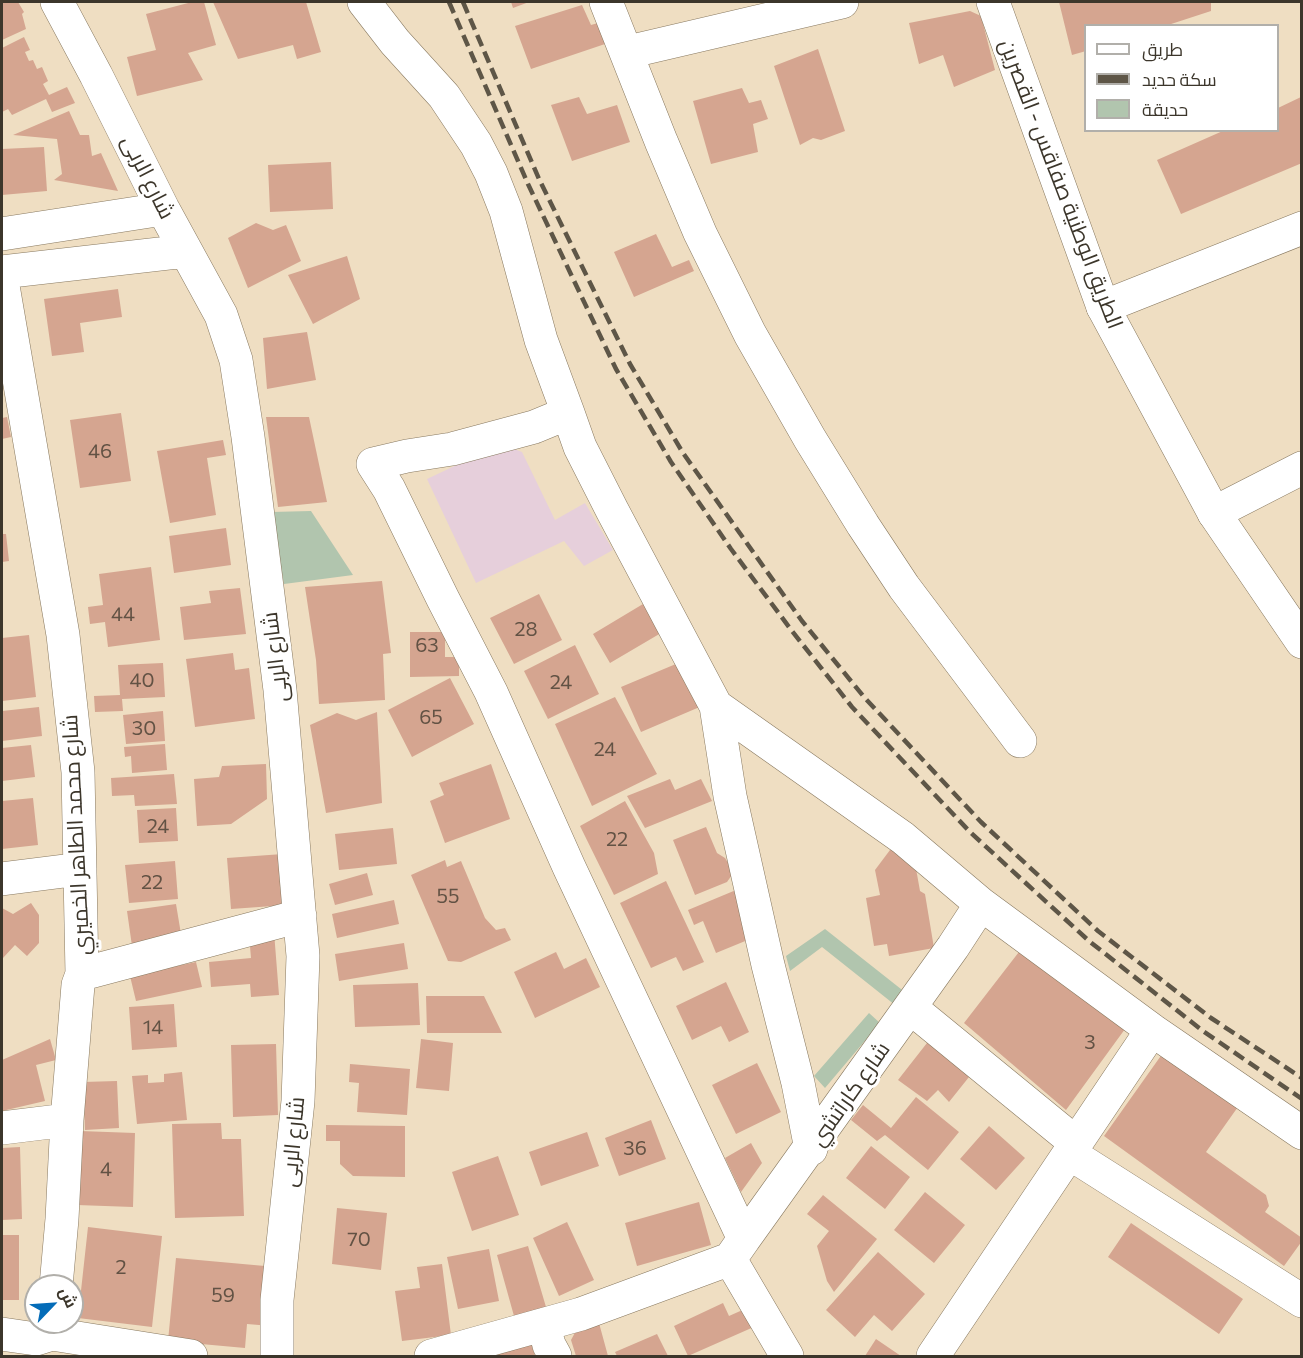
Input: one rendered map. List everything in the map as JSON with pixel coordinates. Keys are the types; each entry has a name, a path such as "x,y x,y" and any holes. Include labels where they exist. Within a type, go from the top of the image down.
{"street":[{"name":"شارع الربى","path":"57,2 163,209 221,315 236,360 280,690 303,956 298,1101 277,1300 277,1356"},
{"path":"364,2 395,42 444,96 476,144 491,173 506,211 541,340 580,447 716,706 730,796 768,965 798,1083 810,1149"},
{"path":"606,2 700,233 750,334 804,430 904,587 1020,741"},
{"path":"628,52 842,2"},
{"name":"الطريق الوطنية صفاقس - القصرين","path":"993,2 1103,307 1214,513 1302,642"},
{"path":"2,234 163,209"},
{"path":"1103,307 1302,228"},
{"path":"2,272 186,251"},
{"name":"شارع محمد الطاهر الخميري","path":"2,280 63,635 78,772 82,974 78,985 57,1274"},
{"path":"568,413 534,427 452,449 407,456 373,465 389,489 491,692 737,1249 788,1356"},
{"path":"1214,513 1302,468"},
{"path":"716,706 903,838 981,904 1152,1029 1302,1133"},
{"path":"2,879 80,869"},
{"name":"شارع كاراتشي","path":"737,1249 911,1008 981,904"},
{"path":"82,974 300,916"},
{"path":"911,1008 1072,1148 1302,1301"},
{"path":"933,1356 1152,1029"},
{"path":"2,1128 67,1120"},
{"path":"430,1356 480,1350 544,1325 581,1314 737,1249"},
{"path":"544,1325 549,1345 555,1356"},
{"path":"2,1334 36,1339 52,1338 191,1356"}],"shaded area":[{"path":"501,444 522,452 555,520 585,503 613,550 584,566 564,541 476,583 427,479"}],"green space":[{"path":"311,511 353,575 284,584 271,512"},
{"path":"825,929 906,993 895,1005 822,947 790,971 786,956"},
{"path":"869,1013 880,1023 825,1088 814,1076"}],"building":[{"path":"2,2 18,2 24,12 22,14 26,29 2,40"},
{"path":"192,2 204,2 216,45 188,53 203,80 137,96 127,57 156,50 146,14"},
{"path":"213,2 306,2 321,52 297,59 293,45 238,59"},
{"path":"511,2 529,2 513,8"},
{"path":"1059,2 1211,2 1211,11 1171,24 1084,24 1084,52 1072,55"},
{"path":"582,5 591,25 598,23 605,44 531,69 515,26"},
{"path":"970,11 981,16 995,70 954,87 943,55 919,64 909,23"},
{"path":"24,37 30,50 25,52 29,61 33,60 37,69 42,67 48,81 43,84 49,95 67,87 75,103 52,112 46,99 12,115 8,109 2,112 2,48"},
{"path":"818,49 845,131 821,140 813,138 800,145 774,66"},
{"path":"742,88 749,103 761,100 768,119 753,124 758,152 711,164 693,101"},
{"path":"579,97 587,114 617,105 630,142 572,161 551,105"},
{"path":"1301,97 1302,163 1181,214 1157,160 1220,132 1279,132 1279,108"},
{"path":"69,111 80,135 89,135 92,156 101,153 118,191 54,180 62,174 57,139 13,135"},
{"path":"44,147 47,191 2,195 2,149"},
{"path":"331,162 333,209 270,212 268,165"},
{"path":"256,223 273,230 286,225 301,261 248,288 228,238"},
{"path":"656,234 672,267 689,260 694,271 634,297 614,252"},
{"path":"347,256 360,299 313,324 288,275"},
{"path":"118,289 122,317 80,323 84,352 52,356 44,299"},
{"path":"307,332 316,380 267,389 263,338"},
{"path":"121,413 131,481 80,488 70,420"},
{"path":"7,417 11,437 2,439 2,418"},
{"path":"266,417 309,417 327,502 278,507"},
{"path":"223,440 226,455 207,458 216,515 170,523 157,451"},
{"path":"226,528 231,565 174,573 169,536"},
{"path":"2,534 6,534 9,561 2,562"},
{"path":"151,567 160,640 108,647 105,622 90,624 88,607 103,605 99,574"},
{"path":"382,581 391,653 383,654 385,700 319,704 316,660 305,587"},
{"path":"240,588 246,634 184,640 180,607 211,603 209,591"},
{"path":"539,594 562,640 514,664 490,618"},
{"path":"643,604 661,633 610,663 593,634"},
{"path":"410,632 445,632 445,657 459,657 459,676 410,677"},
{"path":"29,635 36,697 2,701 2,638"},
{"path":"575,645 599,694 548,719 524,671"},
{"path":"233,653 235,670 249,668 255,719 195,727 186,659"},
{"path":"683,661 702,706 641,732 621,687"},
{"path":"163,663 165,697 122,699 123,711 95,712 94,696 120,695 118,665"},
{"path":"450,678 474,724 412,757 388,710"},
{"path":"615,697 657,774 592,806 555,724"},
{"path":"39,707 42,736 2,741 2,711"},
{"path":"163,711 165,741 126,744 123,715"},
{"path":"377,712 382,803 326,813 310,725 337,713 356,720"},
{"path":"165,744 167,770 132,773 131,756 125,757 124,747"},
{"path":"31,745 35,777 2,781 2,748"},
{"path":"266,764 267,799 231,824 197,826 194,779 219,777 222,766"},
{"path":"491,764 510,819 445,843 430,801 444,795 439,783"},
{"path":"174,774 177,804 135,806 134,795 112,796 111,778"},
{"path":"670,779 675,790 701,779 712,801 645,828 627,796"},
{"path":"33,798 38,845 2,849 2,801"},
{"path":"625,801 654,853 658,874 614,895 580,826"},
{"path":"176,808 178,841 139,843 137,810"},
{"path":"706,827 717,853 725,858 734,872 727,882 695,895 673,840"},
{"path":"393,828 397,864 339,870 335,834"},
{"path":"893,846 915,863 920,891 925,894 934,948 889,956 887,944 874,946 866,898 880,895 875,870"},
{"path":"283,854 287,905 231,909 227,858"},
{"path":"445,860 447,867 461,861 485,918 496,930 505,928 511,940 461,962 448,961 411,875"},
{"path":"175,861 178,899 129,903 125,865"},
{"path":"367,873 373,895 335,905 329,884"},
{"path":"666,881 704,962 683,971 676,957 651,968 620,903"},
{"path":"736,890 755,937 716,953 703,921 694,925 688,910"},
{"path":"394,900 399,924 337,938 332,914"},
{"path":"31,903 39,915 39,943 27,956 15,945 3,958 2,908 13,914"},
{"path":"176,904 182,940 132,946 127,911"},
{"path":"274,932 279,995 251,997 250,984 211,987 209,962 251,958 249,935"},
{"path":"404,943 408,969 339,981 335,954"},
{"path":"1022,948 1125,1029 1066,1110 964,1023"},
{"path":"556,952 564,969 586,958 600,987 535,1018 514,972"},
{"path":"196,962 202,987 136,1001 130,976"},
{"path":"726,982 749,1032 729,1042 721,1026 692,1040 676,1006"},
{"path":"418,983 420,1025 355,1027 353,985"},
{"path":"426,996 484,996 502,1033 427,1033"},
{"path":"174,1004 177,1047 132,1050 129,1007"},
{"path":"934,1034 977,1067 949,1102 938,1090 927,1101 898,1080"},
{"path":"50,1039 56,1060 36,1065 45,1101 2,1111 2,1060"},
{"path":"421,1039 453,1043 449,1091 416,1088"},
{"path":"276,1044 278,1115 233,1117 231,1045"},
{"path":"1165,1050 1240,1104 1206,1152 1266,1195 1269,1206 1265,1212 1302,1238 1284,1266 1104,1136"},
{"path":"757,1063 781,1112 736,1134 712,1085"},
{"path":"350,1064 410,1069 407,1115 357,1112 359,1083 349,1082"},
{"path":"182,1072 187,1120 137,1124 132,1076 148,1075 148,1083 164,1082 164,1074"},
{"path":"117,1081 119,1128 85,1130 83,1082"},
{"path":"916,1097 959,1132 928,1170 885,1135 877,1141 851,1120 863,1105 891,1128"},
{"path":"651,1120 666,1159 619,1176 605,1138"},
{"path":"221,1123 222,1139 241,1139 244,1216 175,1218 172,1124"},
{"path":"326,1125 405,1126 405,1177 353,1176 340,1164 340,1141 326,1141"},
{"path":"989,1126 1025,1158 996,1190 960,1159"},
{"path":"80,1131 135,1133 133,1207 77,1205"},
{"path":"587,1132 599,1166 541,1186 529,1152"},
{"path":"751,1143 762,1163 741,1192 725,1158"},
{"path":"871,1146 910,1177 885,1209 846,1178"},
{"path":"20,1147 22,1219 2,1220 2,1148"},
{"path":"498,1156 519,1215 472,1231 452,1172"},
{"path":"925,1192 965,1225 934,1263 894,1230"},
{"path":"823,1195 877,1239 834,1292 827,1281 817,1246 829,1231 807,1214"},
{"path":"699,1202 711,1245 637,1266 625,1223"},
{"path":"337,1208 387,1213 381,1270 332,1264"},
{"path":"567,1222 594,1280 559,1296 533,1238"},
{"path":"1131,1223 1243,1299 1219,1334 1108,1257"},
{"path":"88,1227 162,1236 152,1327 84,1319 83,1274"},
{"path":"2,1235 19,1235 19,1300 2,1300"},
{"path":"528,1246 546,1307 514,1316 497,1255"},
{"path":"489,1249 499,1301 458,1309 447,1257"},
{"path":"878,1252 925,1294 892,1331 874,1315 855,1337 826,1310"},
{"path":"176,1258 276,1267 271,1326 247,1324 245,1348 168,1341"},
{"path":"442,1264 451,1335 402,1341 395,1291 420,1288 417,1267"},
{"path":"723,1303 729,1316 747,1308 756,1326 688,1356 674,1326"},
{"path":"599,1323 608,1356 576,1356 571,1340 577,1329"},
{"path":"657,1334 668,1356 617,1356 615,1352"},
{"path":"530,1339 535,1356 490,1356"},
{"path":"876,1339 898,1354 901,1356 865,1356"}],"railway":[{"path":"449,2 528,184 616,369 671,462 731,549 792,631 852,707 970,832 1089,941 1203,1031 1302,1099"},
{"path":"463,2 539,179 630,364 683,453 802,621 864,697 981,822 1098,931 1211,1018 1302,1078"}]}
